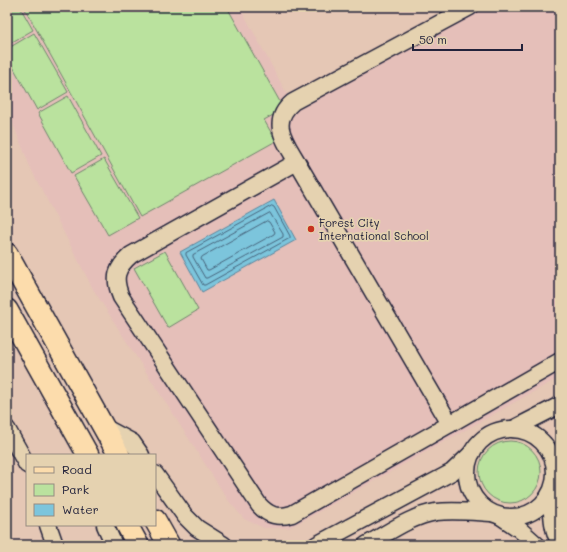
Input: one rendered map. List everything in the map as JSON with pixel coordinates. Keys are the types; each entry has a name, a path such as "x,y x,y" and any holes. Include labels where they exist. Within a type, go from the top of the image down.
{"main road":[{"path":"7,254 118,454"},
{"path":"7,310 87,454"},
{"path":"156,522 169,545"},
{"path":"128,526 138,545"}],"street":[{"path":"450,424 297,162 283,137 280,128 281,118 286,109 293,102 470,7"},
{"path":"297,162 131,255 122,263 117,274 116,286 121,297 259,505 266,512 274,516 292,514 560,361"},
{"path":"513,429 560,405"},
{"path":"104,427 132,442 140,454"},
{"path":"7,429 26,463"},
{"path":"316,545 452,472 485,438 494,433 503,430 523,430 540,439 547,446 552,455 558,469 551,493 545,502 530,514 510,518 463,511 435,512 415,519 366,545"},
{"path":"472,453 467,472 468,482 476,500 496,515 519,529 537,545"},
{"path":"156,475 185,516 197,528 224,545"},
{"path":"551,493 552,517 557,539 560,544"},
{"path":"48,526 55,545"},
{"path":"105,526 114,545"}],"shaded area":[{"name":"Forest City International School","path":"7,7 240,7 289,98 452,7 560,7 560,377 288,528 264,528 244,519 228,500 93,289 31,169 7,109"}],"green space":[{"path":"7,7 20,7 33,30 7,45"},
{"path":"30,7 227,7 284,109 264,120 276,141 140,217 25,9"},
{"path":"34,33 68,92 37,110 7,56 7,49"},
{"path":"68,96 101,156 71,173 38,113"},
{"path":"104,159 138,218 108,235 74,176"},
{"path":"165,251 198,310 168,328 134,268"},
{"path":"504,441 516,441 532,450 539,460 541,472 539,484 532,494 516,503 504,503 493,498 484,489 479,478 479,466 484,455 493,446"}],"water":[{"path":"274,200 296,240 202,292 180,252"}],"place":[{"name":"Forest City International School","path":"311,229"}]}
